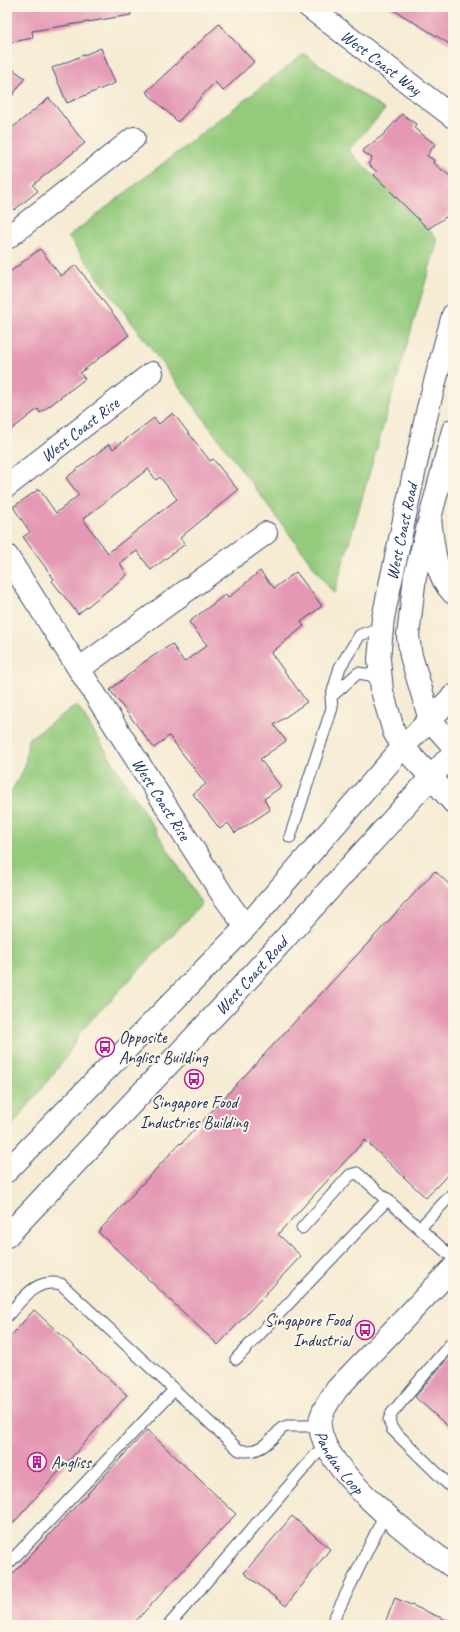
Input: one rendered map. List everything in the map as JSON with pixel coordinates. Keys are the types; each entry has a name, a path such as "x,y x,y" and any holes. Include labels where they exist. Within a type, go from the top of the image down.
{"street":[{"name":"West Coast Way","path":"318,9 453,117"},
{"path":"7,238 134,138"},
{"name":"West Coast Road","path":"7,1236 230,999 431,777 403,747 394,732 382,691 379,659 382,626 428,408 453,316"},
{"name":"West Coast Rise","path":"7,486 152,373"},
{"name":"West Coast Road","path":"430,720 411,656 408,636 415,580 453,430"},
{"path":"430,518 439,571 447,587 453,593"},
{"path":"78,669 266,533"},
{"name":"West Coast Rise","path":"7,556 222,894 246,927"},
{"path":"7,1171 246,927 403,747 453,696"},
{"path":"430,720 453,746"},
{"path":"453,753 431,777 453,802"},
{"name":"Pandan Loop","path":"453,1268 337,1389 323,1413 322,1435 338,1465 385,1514 424,1547 453,1567"}],"lane":[{"path":"290,837 332,708 330,698 340,666 360,635 382,626"},
{"path":"330,698 358,673 370,675 381,682"},
{"path":"302,1228 354,1172 362,1175 453,1258"},
{"path":"420,1228 453,1193"},
{"path":"236,1359 388,1199"},
{"path":"7,1316 28,1293 42,1283 50,1282 61,1284 239,1450 245,1451 262,1448 282,1428 287,1426 322,1435 169,1625"},
{"path":"453,1341 392,1413 389,1420 392,1429 453,1489"},
{"path":"7,1565 174,1390"},
{"path":"331,1625 385,1514"}],"green space":[{"path":"304,54 385,110 348,150 438,239 334,594 68,237"},
{"path":"77,705 202,904 80,1032 65,1059 7,1132 7,799 25,767 28,739"}],"building":[{"path":"7,7 130,7 131,15 32,31 33,38 7,43"},
{"path":"389,7 453,7 453,46 415,23"},
{"path":"219,24 254,62 223,91 215,82 178,122 146,92"},
{"path":"101,48 115,83 67,103 52,68"},
{"path":"7,65 25,78 7,103"},
{"path":"49,98 85,143 33,185 38,191 14,210 7,203 7,132"},
{"path":"402,114 416,124 414,128 435,144 427,156 434,160 433,163 453,178 453,207 446,217 428,229 374,175 377,172 368,164 372,158 362,151 383,135"},
{"path":"40,249 61,276 76,265 129,335 80,373 85,379 40,413 38,409 7,433 7,274"},
{"path":"173,413 210,461 213,459 238,490 180,538 185,544 151,570 137,551 120,563 127,575 78,614 52,581 54,579 23,537 30,532 13,507 39,489 56,513 79,495 66,478 109,444 113,449 154,418 159,424","holes":["148,469 156,480 160,477 177,499 108,553 83,519"]},
{"path":"260,571 274,588 296,572 322,606 301,622 304,626 271,653 307,702 274,725 286,741 260,759 281,787 264,799 270,810 235,833 228,823 220,829 193,794 206,784 169,736 154,748 110,690 144,662 172,644 184,662 207,645 189,622 226,594 228,598"},
{"path":"435,871 453,888 453,1169 426,1198 365,1140 278,1234 301,1256 218,1345 98,1232"},
{"name":"Angliss","path":"34,1310 127,1395 7,1530 7,1340"},
{"path":"453,1352 453,1431 415,1397"},
{"path":"147,1430 236,1514 132,1625 7,1625 7,1580"},
{"path":"292,1516 330,1549 286,1606 244,1573"},
{"path":"395,1598 453,1623 453,1625 384,1625"}],"place":[{"name":"Opposite Angliss Building","path":"105,1047"},
{"name":"Singapore Food Industries Building","path":"194,1079"},
{"name":"Singapore Food Industrial","path":"365,1330"},
{"name":"Angliss","path":"37,1462"}]}
